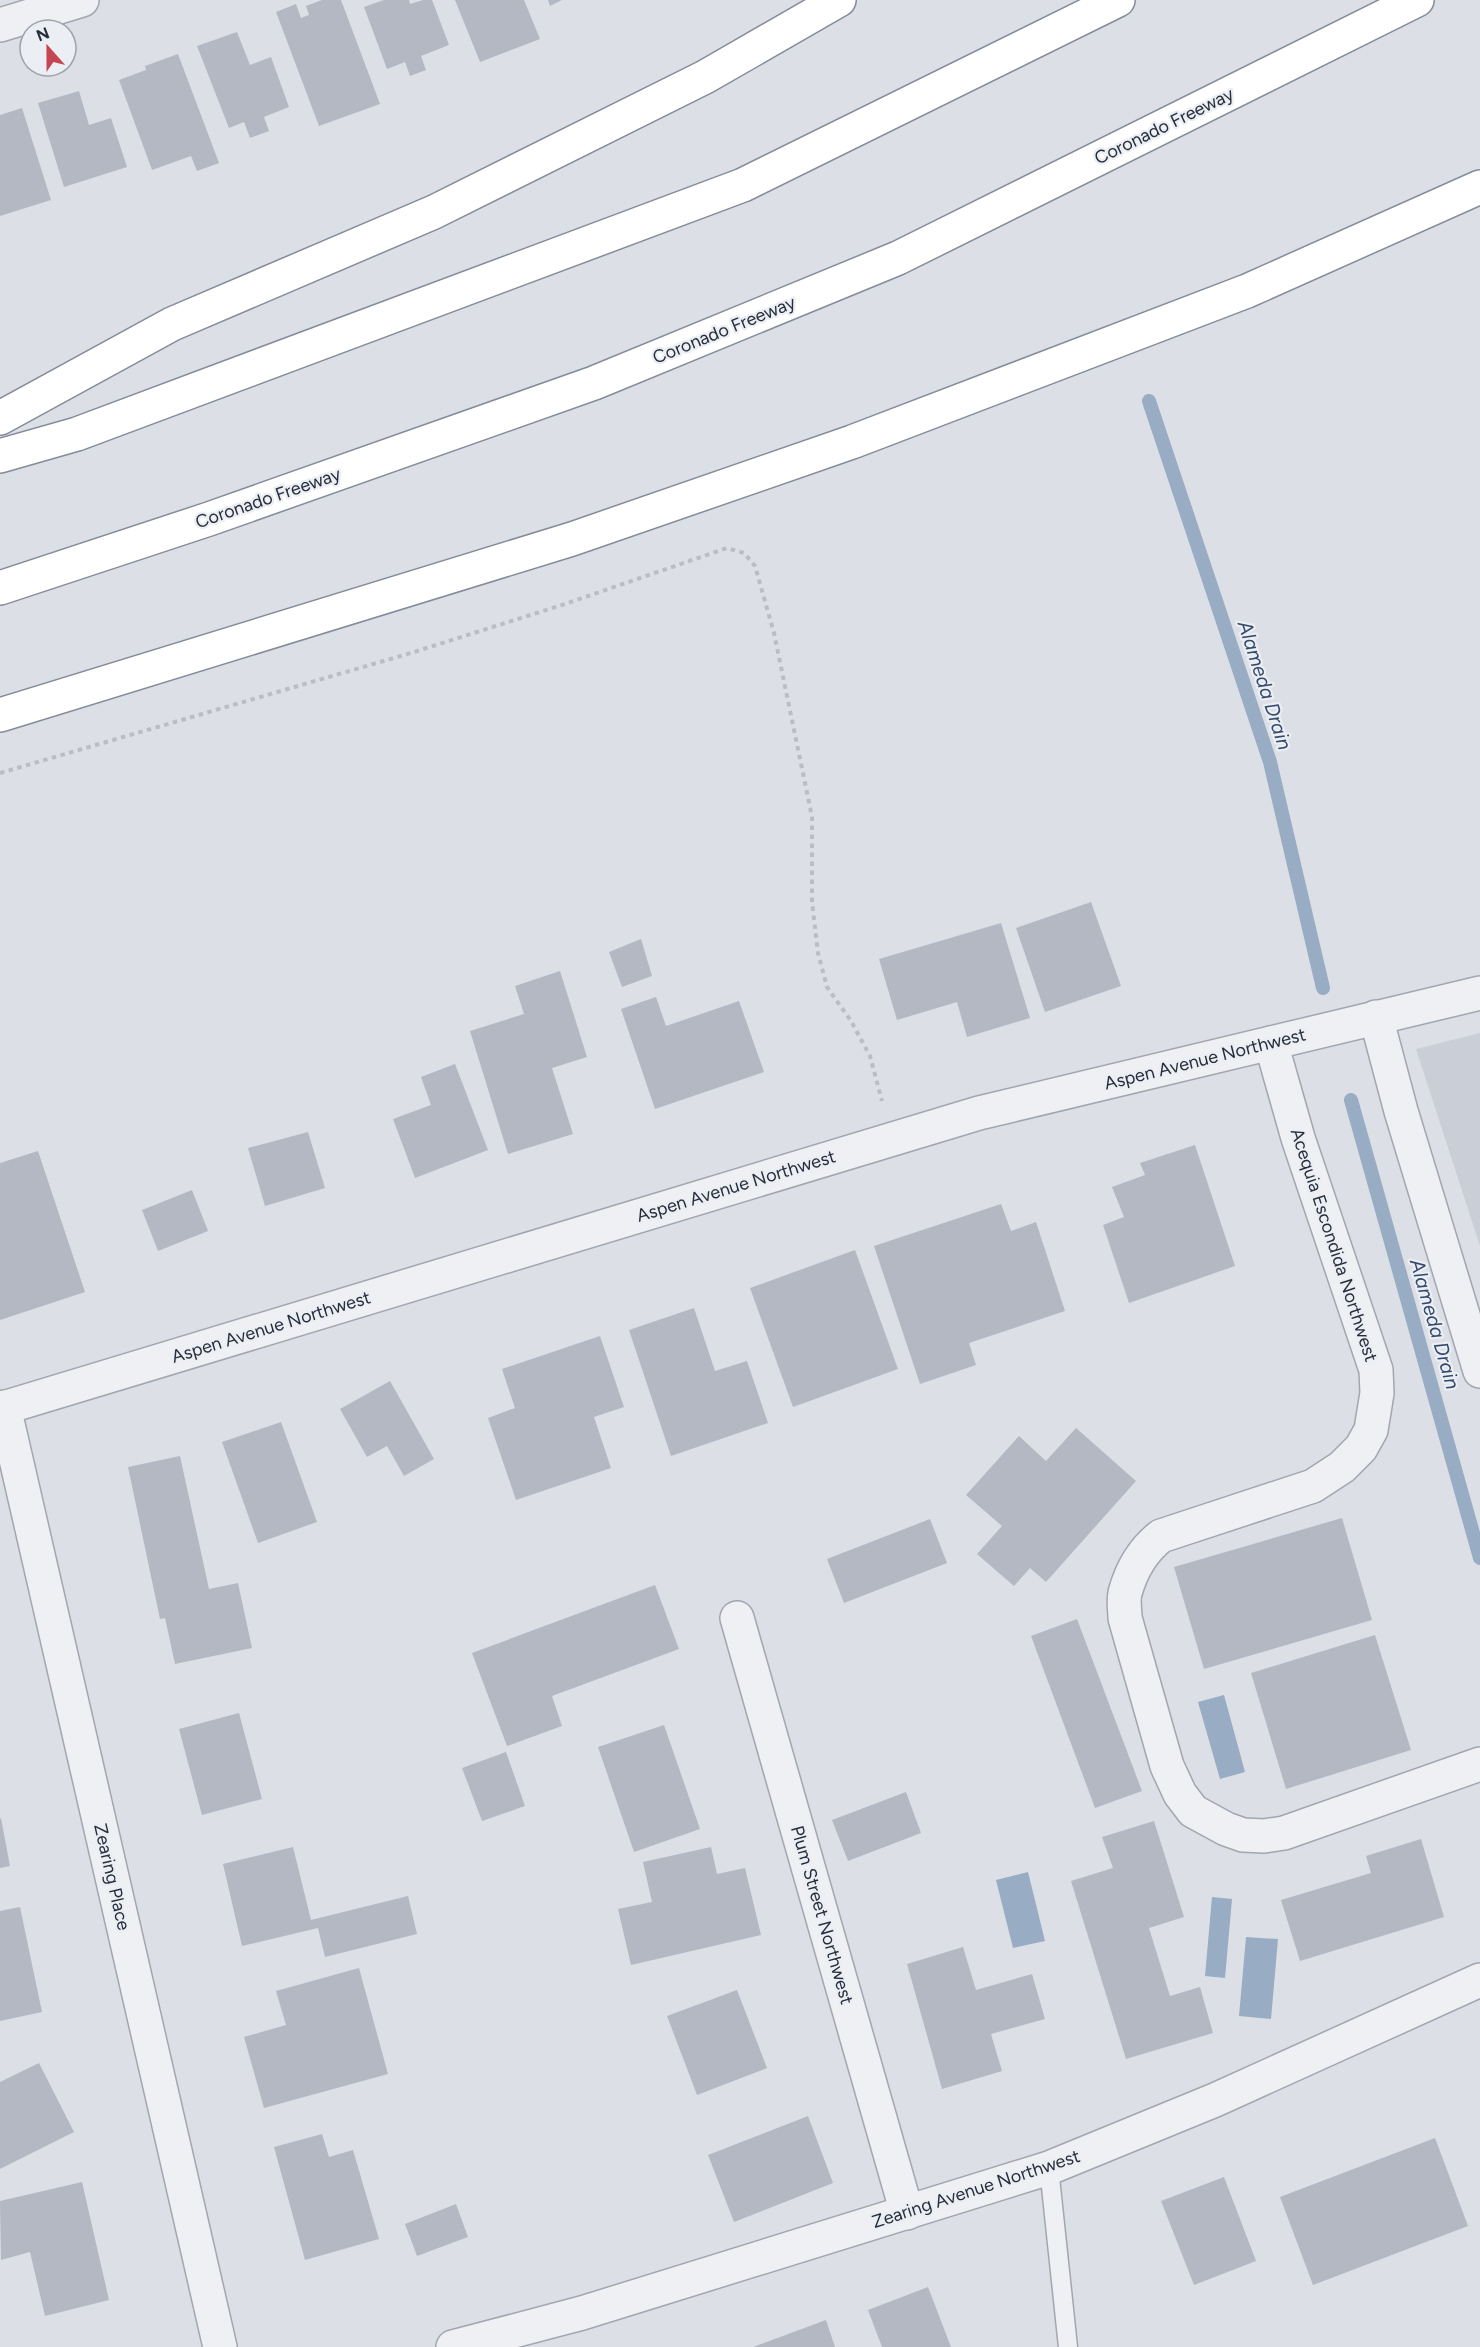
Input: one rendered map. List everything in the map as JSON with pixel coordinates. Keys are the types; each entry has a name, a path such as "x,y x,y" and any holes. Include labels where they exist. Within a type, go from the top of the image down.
{"highway":[{"path":"0,418 172,324 434,212 705,77 839,0"},
{"path":"0,456 77,434 743,185 1023,49 1118,0"},
{"name":"Coronado Freeway","path":"0,588 208,519 594,383 898,258 1418,0"},
{"path":"0,716 572,539 852,442 1247,291 1480,187"}],"street":[{"path":"0,25 82,0"},
{"name":"Aspen Avenue Northwest","path":"2,1408 979,1113 1480,993"},
{"path":"1376,1017 1401,1111 1480,1371"},
{"name":"Acequia Escondida Northwest","path":"1271,1043 1298,1138 1376,1370 1377,1393 1371,1430 1361,1448 1342,1467 1313,1486 1161,1536 1150,1545 1137,1563 1124,1595 1125,1618 1167,1766 1180,1794 1193,1810 1226,1829 1243,1835 1264,1836 1284,1833 1480,1764"},
{"name":"Zearing Place","path":"2,1408 220,2347"},
{"name":"Plum Street Northwest","path":"737,1617 906,2213"},
{"name":"Zearing Avenue Northwest","path":"453,2347 582,2313 1049,2168 1215,2100 1480,1980"}],"lane":[{"path":"1049,2168 1068,2347"}],"path":[{"path":"0,773 433,646 565,604 727,548 744,553 755,566 774,633 812,817 813,902 818,953 827,987 851,1021 870,1056 890,1140"}],"shaded area":[{"path":"1480,1033 1480,1246 1416,1049"}],"water":[{"path":"1224,1695 1245,1772 1220,1779 1198,1702"},
{"path":"1028,1872 1045,1941 1013,1948 996,1880"},
{"path":"1212,1897 1232,1899 1225,1978 1205,1976"},
{"path":"1246,1937 1278,1939 1271,2019 1239,2016"}],"building":[{"path":"322,0 341,0 380,104 319,126 276,12 296,4 301,18 309,15 306,6"},
{"path":"384,0 409,0 410,4 432,0 449,45 421,56 426,70 410,76 405,62 387,69 364,7"},
{"path":"455,0 524,0 540,39 480,62"},
{"path":"548,0 562,0 550,6"},
{"path":"237,32 250,65 271,57 289,107 264,117 269,131 250,138 244,122 229,128 197,46"},
{"path":"178,54 219,163 197,171 191,156 152,170 119,80 146,70 145,66"},
{"path":"79,91 89,125 111,118 127,167 64,187 38,103"},
{"path":"22,108 51,200 0,216 0,115"},
{"path":"1091,902 1121,986 1045,1012 1016,928"},
{"path":"1001,923 1030,1018 967,1037 957,1002 897,1020 879,959"},
{"path":"641,939 652,976 622,987 609,952"},
{"path":"560,971 587,1057 552,1068 573,1134 508,1154 470,1031 524,1014 515,986"},
{"path":"656,997 666,1026 739,1001 764,1072 655,1109 621,1009"},
{"path":"455,1064 488,1150 415,1178 393,1119 431,1105 421,1077"},
{"path":"308,1132 325,1188 265,1206 248,1148"},
{"path":"1195,1145 1235,1266 1129,1303 1103,1225 1124,1217 1112,1187 1145,1175 1140,1163"},
{"path":"38,1151 85,1292 0,1320 0,1163"},
{"path":"192,1190 208,1231 158,1251 142,1210"},
{"path":"1001,1204 1011,1231 1036,1222 1065,1311 969,1343 976,1365 920,1384 874,1246"},
{"path":"855,1250 898,1369 793,1407 750,1288"},
{"path":"694,1308 715,1371 747,1361 768,1423 671,1456 629,1330"},
{"path":"600,1336 624,1407 594,1417 611,1468 516,1500 488,1418 515,1408 502,1369"},
{"path":"390,1381 434,1459 404,1476 387,1446 367,1457 340,1409"},
{"path":"281,1422 317,1522 258,1543 222,1442"},
{"path":"1076,1428 1136,1481 1046,1582 1030,1568 1014,1586 977,1554 1002,1526 966,1495 1019,1436 1046,1461"},
{"path":"180,1456 209,1589 238,1583 252,1648 175,1664 165,1618 160,1619 128,1467"},
{"path":"1342,1518 1372,1620 1204,1669 1174,1567"},
{"path":"930,1519 947,1563 844,1603 827,1559"},
{"path":"655,1585 679,1649 552,1696 562,1726 507,1746 472,1653"},
{"path":"1077,1619 1142,1791 1095,1808 1031,1636"},
{"path":"1375,1635 1411,1750 1286,1789 1251,1673"},
{"path":"239,1713 262,1799 202,1815 179,1729"},
{"path":"664,1725 700,1829 634,1852 598,1747"},
{"path":"506,1752 525,1806 482,1821 462,1768"},
{"path":"906,1792 921,1833 848,1861 832,1820"},
{"path":"0,1819 10,1866 0,1868"},
{"path":"1154,1821 1184,1917 1149,1928 1170,1996 1200,1987 1213,2033 1126,2059 1071,1881 1113,1868 1102,1837"},
{"path":"1421,1839 1444,1917 1300,1961 1281,1900 1371,1873 1366,1856"},
{"path":"293,1847 311,1920 408,1896 417,1934 325,1957 318,1928 242,1946 223,1864"},
{"path":"711,1847 717,1874 745,1868 761,1935 631,1965 618,1909 652,1902 643,1862"},
{"path":"20,1907 42,2012 0,2021 0,1911"},
{"path":"963,1947 976,1990 1032,1974 1045,2019 991,2034 1002,2071 942,2089 907,1964"},
{"path":"359,1968 388,2074 264,2108 244,2037 286,2025 276,1991"},
{"path":"737,1990 767,2068 697,2095 667,2016"},
{"path":"39,2063 74,2132 0,2169 0,2082"},
{"path":"808,2116 833,2183 734,2222 708,2155"},
{"path":"322,2134 329,2157 353,2150 379,2239 305,2260 274,2147"},
{"path":"1435,2138 1468,2226 1313,2285 1280,2197"},
{"path":"1224,2177 1256,2261 1194,2285 1161,2201"},
{"path":"82,2182 109,2300 45,2316 30,2252 1,2260 0,2201"},
{"path":"456,2204 468,2237 417,2256 405,2224"},
{"path":"928,2287 951,2347 882,2347 868,2310"},
{"path":"826,2320 835,2347 753,2347"}],"waterway":[{"name":"Alameda Drain","path":"1149,401 1270,762 1323,988"},
{"name":"Alameda Drain","path":"1351,1100 1480,1558"}]}
